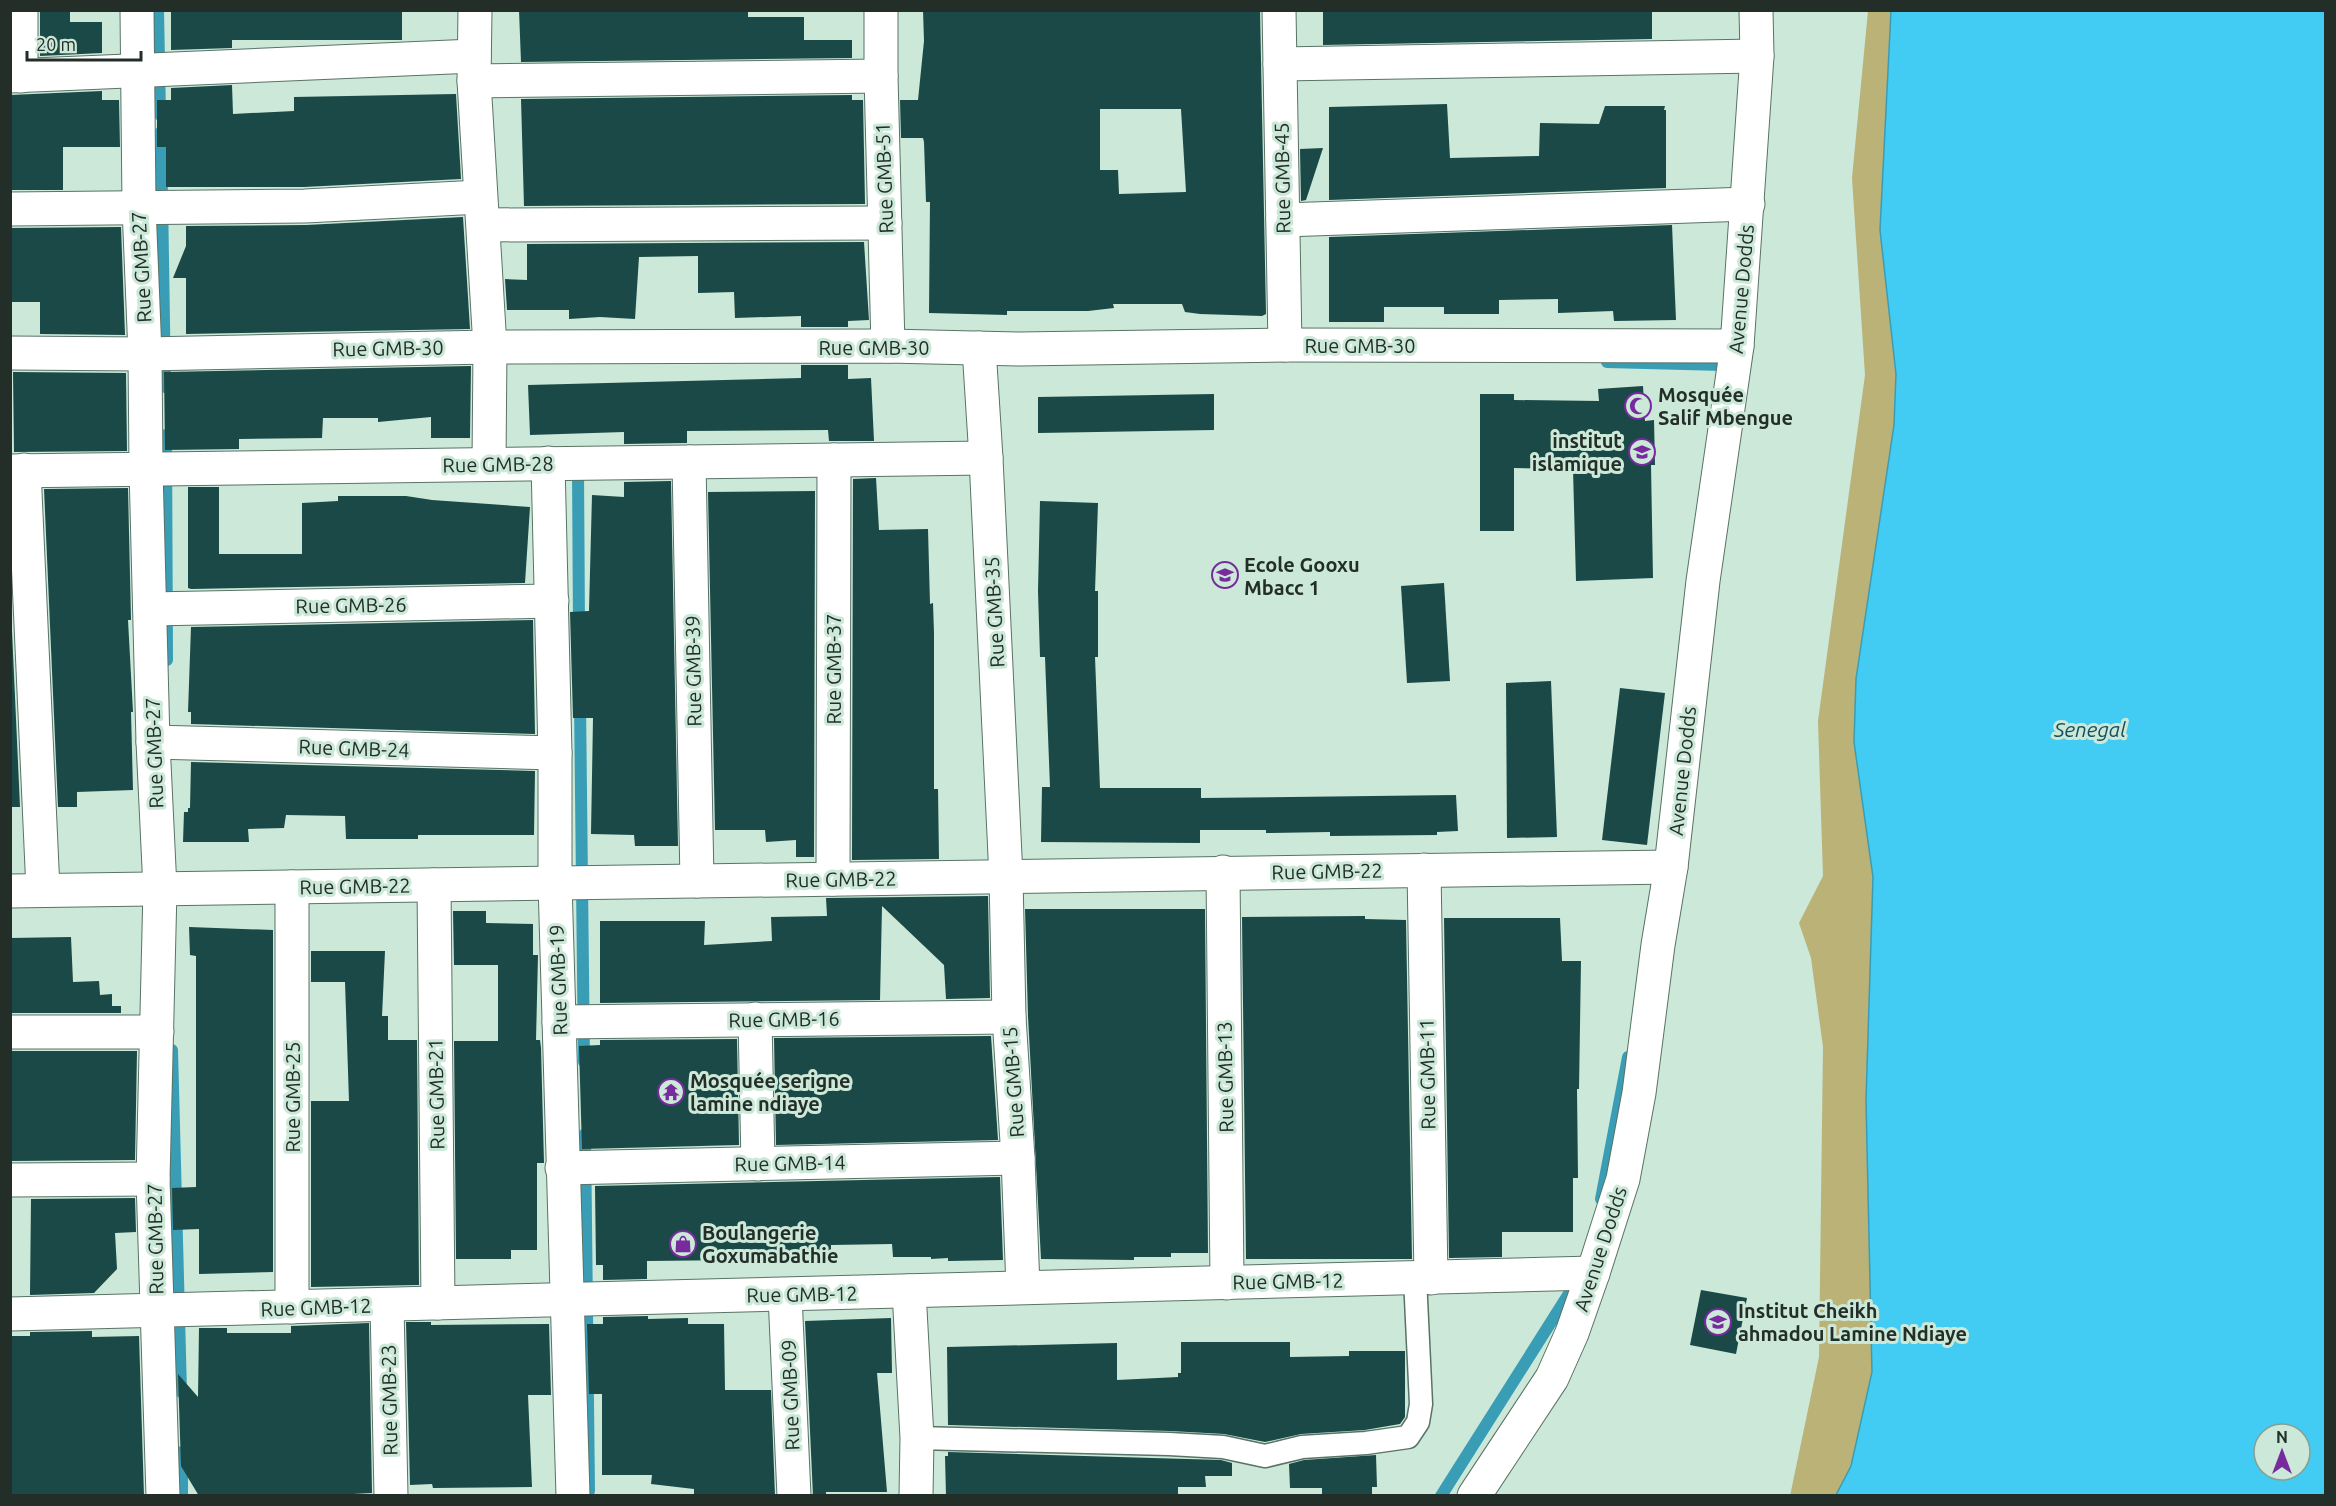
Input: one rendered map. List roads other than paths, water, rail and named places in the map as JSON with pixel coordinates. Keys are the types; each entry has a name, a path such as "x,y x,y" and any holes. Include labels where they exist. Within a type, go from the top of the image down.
{"street":[{"path":"21,10 16,76 137,71 474,68 881,76"},
{"name":"Rue GMB-27","path":"137,10 138,207 145,354 153,742 160,889 153,1179 163,1496"},
{"path":"475,10 474,68 490,347 489,464"},
{"name":"Rue GMB-51","path":"881,10 888,346"},
{"name":"Rue GMB-45","path":"1279,10 1285,345"},
{"name":"Avenue Dodds","path":"1474,1496 1552,1378 1593,1273 1625,1168 1639,1093 1658,945 1671,867 1703,581 1737,346 1757,56 1756,10"},
{"path":"1280,64 1757,56"},
{"path":"1283,220 1748,204"},
{"path":"10,209 305,206 885,223"},
{"name":"Rue GMB-30","path":"10,353 145,354 490,347 1737,346"},
{"name":"Rue GMB-35","path":"979,348 1006,876"},
{"name":"Rue GMB-28","path":"17,471 986,458"},
{"name":"Rue GMB-37","path":"833,879 834,460"},
{"name":"Rue GMB-39","path":"689,462 697,881"},
{"name":"Rue GMB-19","path":"548,464 555,753 555,883 573,1496"},
{"path":"17,471 43,890"},
{"name":"Rue GMB-26","path":"150,609 552,601"},
{"name":"Rue GMB-24","path":"153,742 555,753"},
{"name":"Rue GMB-22","path":"10,891 1671,867"},
{"name":"Rue GMB-11","path":"1423,1278 1424,870"},
{"name":"Rue GMB-13","path":"1223,872 1227,1283"},
{"name":"Rue GMB-15","path":"1006,876 1009,1017 1023,1287"},
{"name":"Rue GMB-21","path":"434,885 438,1304"},
{"name":"Rue GMB-25","path":"292,887 292,1307"},
{"name":"Rue GMB-16","path":"559,1022 1009,1017"},
{"path":"755,1019 759,1164"},
{"path":"10,1032 157,1032"},
{"name":"Rue GMB-14","path":"562,1168 1018,1158"},
{"path":"10,1180 153,1179"},
{"name":"Rue GMB-12","path":"10,1314 1593,1273"},
{"path":"909,1292 917,1438 916,1496"},
{"name":"Rue GMB-09","path":"785,1295 794,1496"},
{"name":"Rue GMB-23","path":"387,1305 391,1496"}],"lane":[{"path":"917,1438 1169,1444 1223,1447 1264,1456 1302,1447 1366,1443 1408,1437 1418,1422 1421,1404 1423,1278"}],"water":[{"name":"Senegal","path":"1891,11 2325,11 2325,1495 1836,1495 1851,1466 1872,1372 1866,1101 1873,877 1854,742 1856,679 1894,425 1896,374 1880,230"}],"waterway":[{"path":"158,10 160,115"},
{"path":"161,132 165,387"},
{"path":"1607,362 1723,365"},
{"path":"166,435 167,660"},
{"path":"578,470 579,627"},
{"path":"580,702 584,1062"},
{"path":"172,1050 181,1392"},
{"path":"1601,1199 1628,1057"},
{"path":"585,1134 589,1491"},
{"path":"1441,1496 1577,1281"},
{"path":"182,1452 182,1496"}],"place":[{"name":"Mosquée Salif Mbengue","path":"1638,406"},
{"name":"institut islamique","path":"1642,452"},
{"name":"Ecole Gooxu Mbacc 1","path":"1225,575"},
{"name":"Mosquée serigne lamine ndiaye","path":"671,1092"},
{"name":"Boulangerie Goxumabathie","path":"683,1244"},
{"name":"Institut Cheikh ahmadou Lamine Ndiaye","path":"1718,1322"}]}
